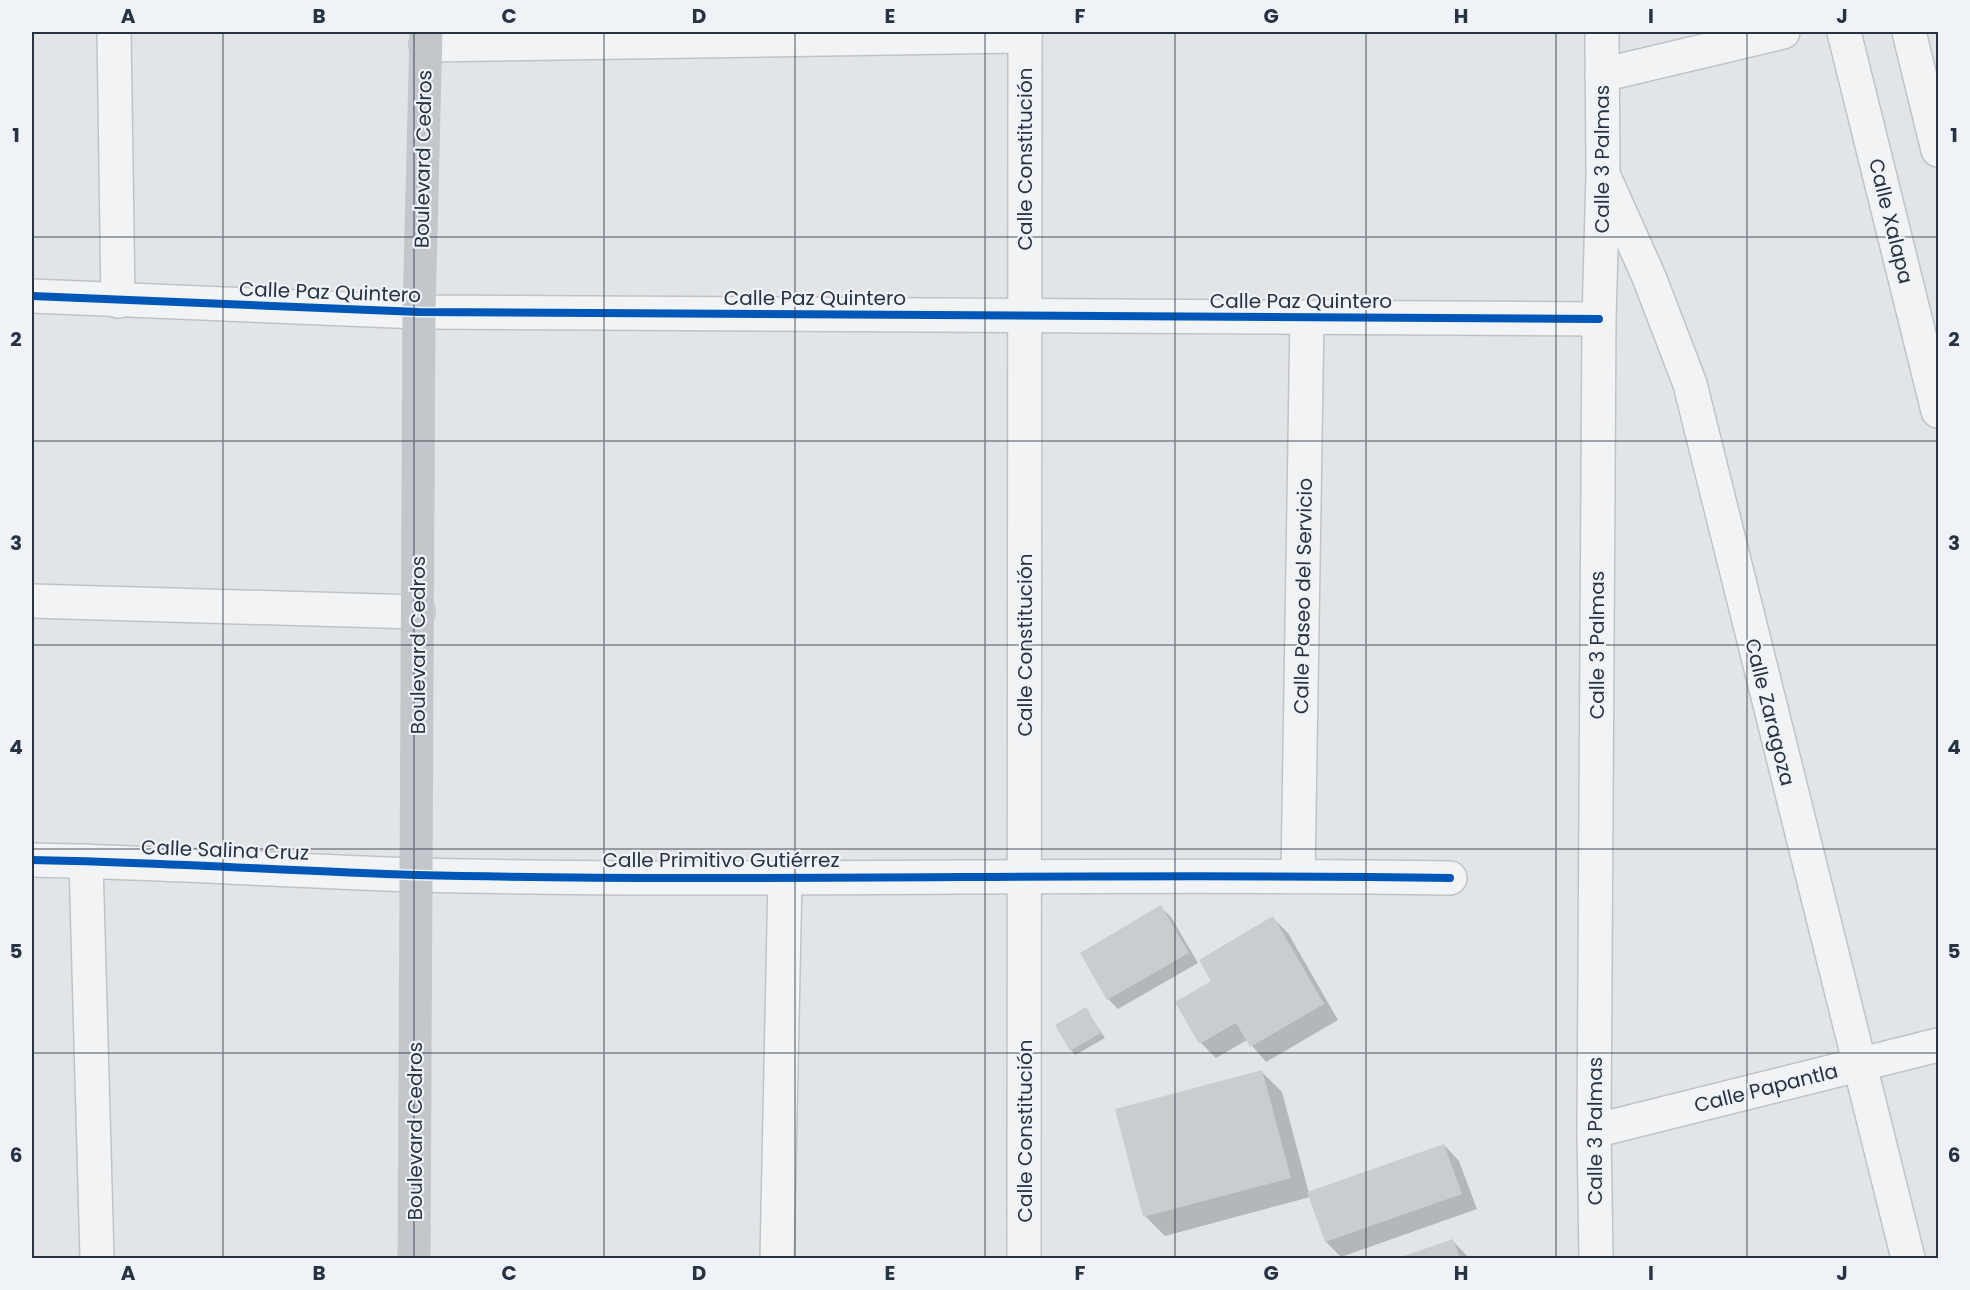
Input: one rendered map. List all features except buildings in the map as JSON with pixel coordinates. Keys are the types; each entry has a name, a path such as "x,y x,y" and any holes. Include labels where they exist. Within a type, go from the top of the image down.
{"street":[{"path":"114,32 118,301"},
{"name":"Calle 3 Palmas","path":"1596,1258 1594,1131 1599,319 1603,175 1602,32"},
{"path":"1602,75 1783,32"},
{"name":"Calle Xalapa","path":"1844,32 1938,411"},
{"path":"1909,32 1938,150"},
{"path":"426,38 1024,34"},
{"name":"Calle Constitución","path":"1024,34 1024,1258"},
{"name":"Boulevard Cedros","path":"414,1258 419,312 426,38"},
{"name":"Calle Zaragoza","path":"1603,175 1657,296 1689,384 1908,1258"},
{"name":"Calle Paz Quintero","path":"32,296 419,312 1599,319"},
{"name":"Calle Paseo del Servicio","path":"1298,875 1307,317"},
{"path":"32,601 418,612"},
{"name":"Calle Salina Cruz","path":"32,860 417,875"},
{"path":"86,861 97,1258"},
{"name":"Calle Primitivo Gutiérrez","path":"417,875 1025,879 1298,875 1450,878"},
{"path":"777,1258 785,877"},
{"name":"Calle Papantla","path":"1594,1131 1938,1045"}],"cycle path":[{"path":"32,296 419,312 1599,319"},
{"path":"32,860 416,875 545,877 1321,876 1450,878"}]}
